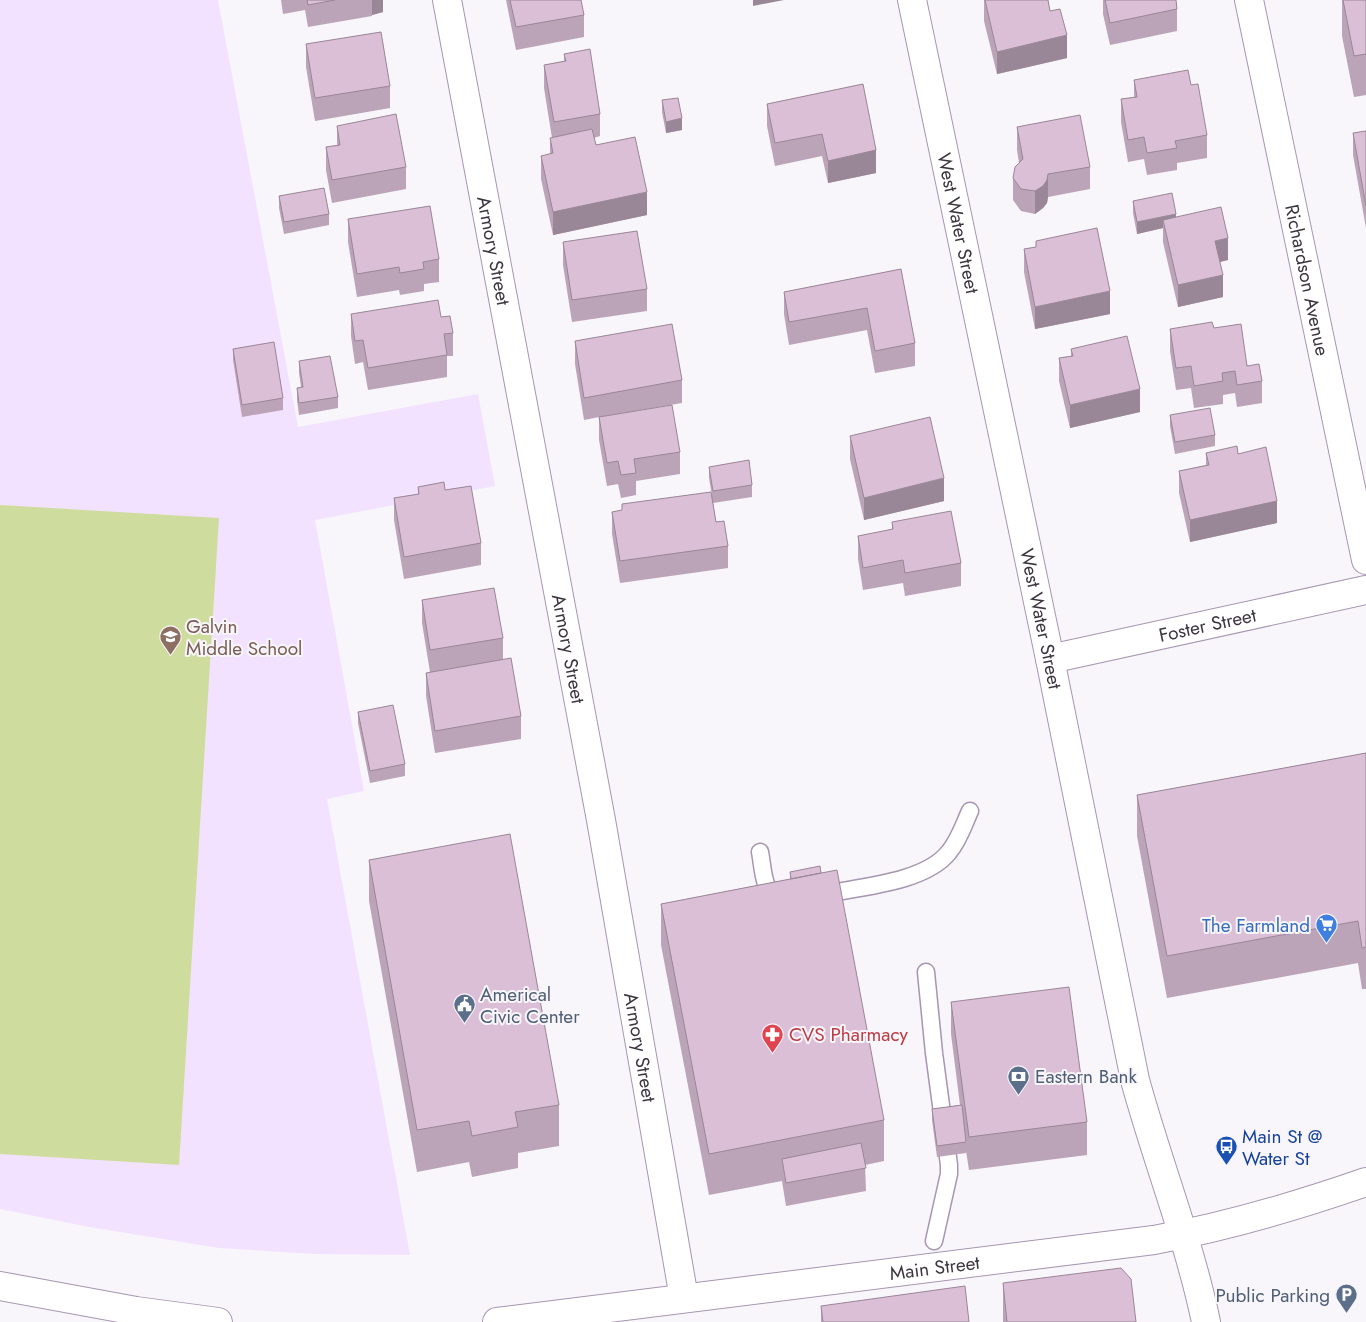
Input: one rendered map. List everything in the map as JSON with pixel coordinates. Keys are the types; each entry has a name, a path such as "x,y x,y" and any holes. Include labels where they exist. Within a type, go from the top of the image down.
{"main road":[{"name":"Armory Street","path":"447,0 601,820 684,1298"},
{"name":"West Water Street","path":"912,0 1050,659 1135,1080 1206,1322"},
{"name":"Richardson Avenue","path":"1249,0 1366,560"},
{"name":"Foster Street","path":"1050,659 1366,590"},
{"name":"Main Street","path":"497,1322 1124,1244 1182,1235 1262,1214 1366,1182"},
{"path":"0,1286 136,1311 218,1322"}],"lane":[{"path":"760,852 767,886 772,896 778,900 785,901 898,880 924,872 938,864 950,851 970,811"},
{"path":"926,972 934,1053 949,1165 949,1174 934,1241"}],"shaded area":[{"name":"Galvin Middle School","path":"0,0 218,0 298,427 478,394 495,486 315,520 364,791 327,799 410,1255 314,1254 219,1248 89,1227 0,1209"}],"green space":[{"path":"0,505 219,518 179,1165 0,1154"}],"building":[{"path":"307,0 335,0 308,5"},
{"path":"510,0 581,0 584,15 516,27"},
{"path":"985,0 1048,0 1050,11 1060,9 1067,35 997,52"},
{"path":"1105,0 1176,0 1177,9 1110,23"},
{"path":"1343,0 1366,0 1366,54 1354,56"},
{"path":"381,32 390,86 315,98 306,44"},
{"path":"590,49 600,114 554,122 544,65 566,61 564,54"},
{"path":"1188,70 1191,85 1198,84 1207,135 1175,141 1177,148 1147,153 1144,137 1128,140 1121,99 1137,97 1134,80"},
{"path":"863,84 876,150 828,161 822,134 775,143 767,104"},
{"path":"678,98 682,118 666,122 662,100"},
{"path":"396,114 406,167 332,180 326,147 340,145 337,126"},
{"path":"1080,115 1090,167 1048,174 1043,186 1035,191 1021,189 1013,178 1015,167 1023,159 1017,127"},
{"path":"592,129 596,145 635,137 647,192 553,212 541,156 553,153 550,138"},
{"path":"1366,131 1366,206 1353,133"},
{"path":"324,188 329,214 284,222 279,196"},
{"path":"1172,193 1176,214 1137,222 1133,201"},
{"path":"430,206 439,259 423,262 424,269 400,273 399,267 357,274 348,219"},
{"path":"1221,207 1228,238 1215,241 1223,275 1178,285 1163,220"},
{"path":"1097,228 1110,291 1035,307 1024,249 1036,247 1036,241"},
{"path":"637,231 647,289 572,300 563,242"},
{"path":"901,269 915,343 875,351 867,308 789,322 784,292"},
{"path":"438,300 441,317 450,316 453,333 444,334 447,355 368,368 363,340 355,341 351,314"},
{"path":"1212,322 1214,328 1241,324 1247,366 1259,364 1262,381 1237,385 1235,371 1222,373 1223,381 1194,386 1191,366 1176,368 1170,329"},
{"path":"672,324 682,380 584,398 575,341"},
{"path":"1127,336 1140,389 1070,405 1059,358 1073,356 1071,349"},
{"path":"274,342 283,398 242,405 233,349"},
{"path":"330,356 338,397 299,403 297,388 303,387 299,361"},
{"path":"672,405 680,452 634,459 636,473 621,475 618,461 607,463 599,417"},
{"path":"1210,408 1215,435 1175,442 1170,415"},
{"path":"930,417 944,478 864,498 850,436"},
{"path":"1237,446 1238,454 1266,447 1277,501 1190,520 1179,471 1209,465 1206,453"},
{"path":"749,460 752,485 713,491 709,467"},
{"path":"444,482 445,490 471,486 481,543 404,557 394,498 419,494 418,487"},
{"path":"711,492 716,522 724,521 728,546 620,561 612,512 622,510 622,504"},
{"path":"951,511 961,563 905,573 903,560 863,568 858,536 893,529 892,522"},
{"path":"494,588 503,638 430,650 422,600"},
{"path":"511,658 521,716 435,731 426,673"},
{"path":"393,705 405,764 370,771 358,712"},
{"path":"1366,753 1366,947 1362,948 1358,921 1167,956 1137,795"},
{"name":"Americal Civic Center","path":"510,834 559,1105 515,1112 518,1127 472,1136 469,1121 417,1130 369,860"},
{"path":"820,866 821,873 791,879 790,872"},
{"name":"CVS Pharmacy","path":"837,870 884,1120 709,1154 661,904"},
{"path":"1069,987 1087,1122 969,1137 951,1002"},
{"path":"962,1105 966,1142 937,1146 932,1109"},
{"path":"861,1143 866,1168 786,1183 782,1159"},
{"path":"1121,1268 1131,1279 1136,1322 1007,1322 1003,1283"},
{"path":"965,1286 969,1322 823,1322 821,1306"}],"place":[{"name":"Galvin Middle School","path":"170,656"},
{"name":"The Farmland","path":"1326,944"},
{"name":"Americal Civic Center","path":"464,1024"},
{"name":"CVS Pharmacy","path":"773,1053"},
{"name":"Eastern Bank","path":"1019,1095"},
{"name":"Main St @ Water St","path":"1226,1166"},
{"name":"Public Parking","path":"1346,1314"}]}
